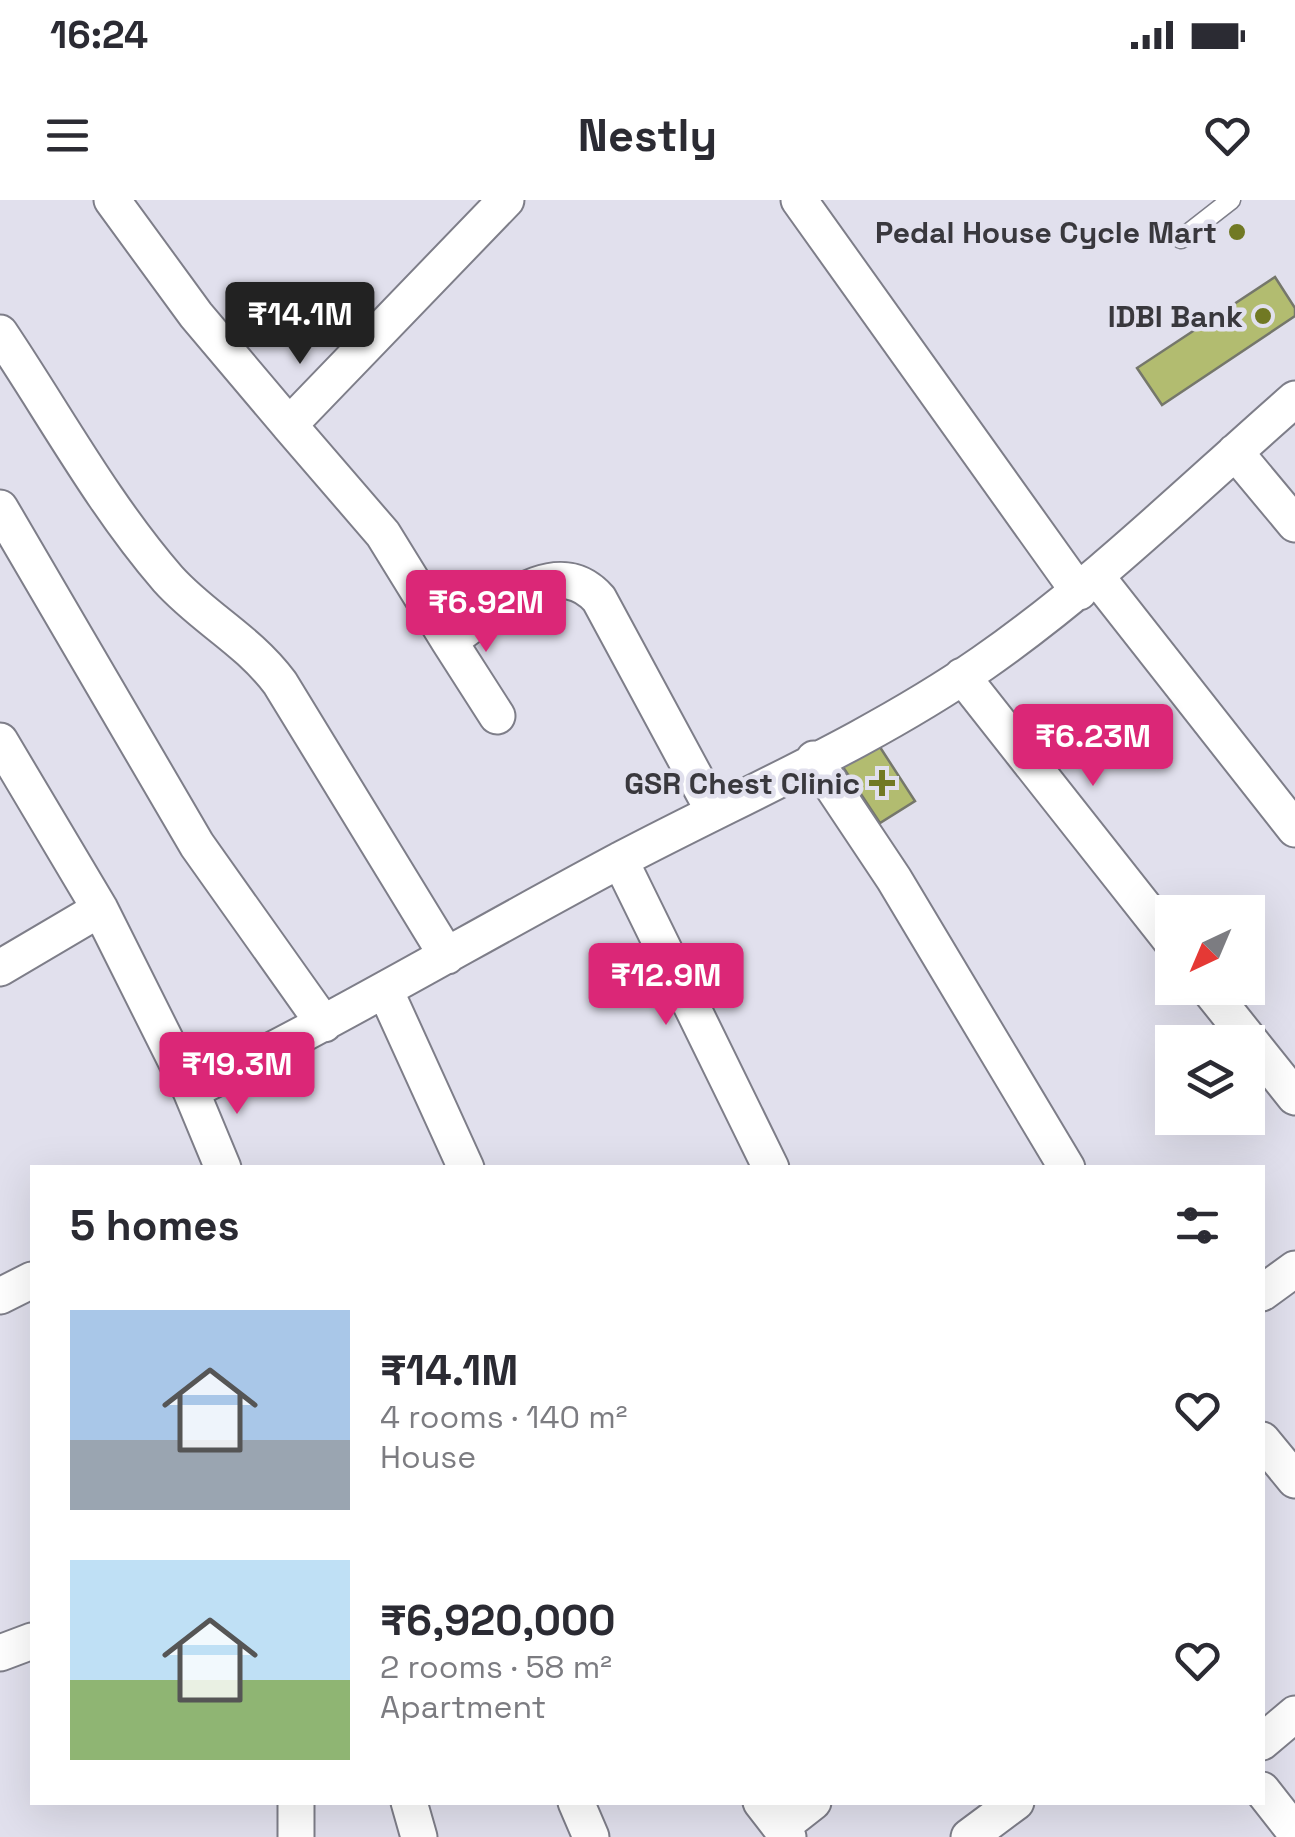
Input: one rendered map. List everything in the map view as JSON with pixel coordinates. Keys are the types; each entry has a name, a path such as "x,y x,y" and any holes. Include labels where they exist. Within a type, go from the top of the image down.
{"street":[{"path":"112,200 196,315 384,534 497,716"},
{"path":"290,424 506,200"},
{"path":"798,200 1088,584 1295,829"},
{"path":"6,355 142,548 172,584 232,630 280,683 447,956"},
{"path":"191,1091 324,1024 962,676 1088,584 1295,400"},
{"path":"1234,452 1295,524"},
{"path":"0,508 198,845 324,1024"},
{"path":"449,641 549,579 570,578 586,584 599,599 714,812"},
{"path":"962,676 1155,920"},
{"path":"0,741 100,909 191,1091 222,1165"},
{"path":"814,760 894,879 1064,1165"},
{"path":"620,860 769,1165"},
{"path":"0,968 100,909"},
{"path":"385,990 465,1165"},
{"path":"1222,1005 1295,1097"},
{"path":"1265,1291 1295,1269"},
{"path":"0,1296 30,1281"},
{"path":"1265,1444 1295,1480"},
{"path":"0,1653 30,1642"},
{"path":"1265,1739 1295,1714"},
{"path":"1265,1794 1295,1832"},
{"path":"296,1805 296,1837"},
{"path":"409,1805 419,1837"},
{"path":"577,1805 591,1837"},
{"path":"777,1822 808,1805"},
{"path":"969,1837 1015,1816"}],"lane":[{"path":"1181,239 1230,200"}],"building":[{"path":"1275,277 1295,308 1295,316 1162,405 1137,368"},
{"path":"876,741 915,801 880,823 841,764"}],"place":[{"name":"Pedal House Cycle Mart","path":"1237,232"},
{"name":"IDBI Bank","path":"1263,316"},
{"name":"GSR Chest Clinic","path":"882,783"}]}
